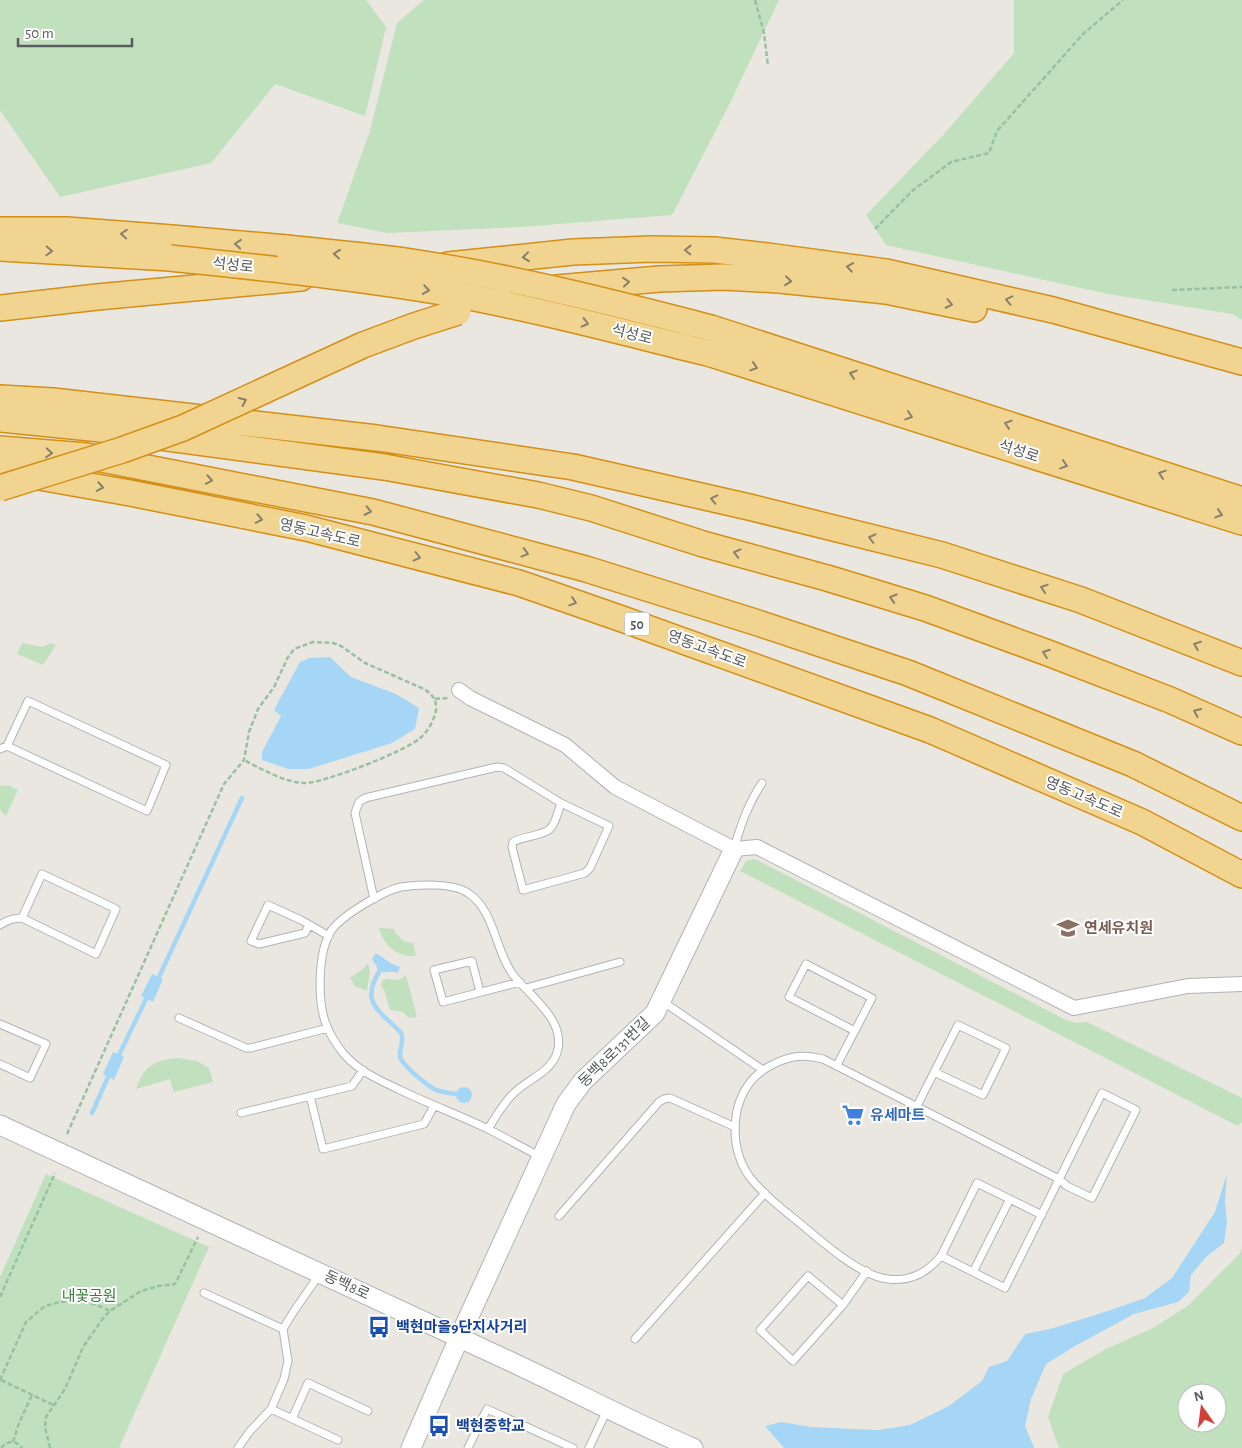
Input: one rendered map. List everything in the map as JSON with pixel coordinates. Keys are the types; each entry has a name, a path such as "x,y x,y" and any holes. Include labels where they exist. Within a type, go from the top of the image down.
{"highway":[{"path":"0,230 67,230 171,248 417,263 582,295 711,328 1242,500"},
{"name":"석성로","path":"0,248 171,248 449,294 571,319 708,353 1242,522"},
{"path":"0,308 107,296 573,252 650,249 714,250 886,272 1053,310 1242,362"},
{"path":"0,488 114,453 184,428 363,345 414,326 458,312 556,288 659,279 724,277 779,280 886,291 1053,326 1242,377"},
{"path":"0,398 53,402 377,438 573,467 749,507 942,555 1081,600 1242,662"},
{"path":"0,418 374,466 538,495 591,508 703,544 827,578 924,608 1170,700 1242,732"},
{"name":"영동고속도로","path":"0,449 86,456 373,512 586,569 908,673 1133,764 1242,818"},
{"name":"영동고속도로","path":"0,470 130,493 306,528 519,583 930,730 1142,822 1242,874"}],"street":[{"path":"459,690 470,698 564,745 615,787 734,849 757,847 1074,1008 1188,986 1242,984"},
{"name":"동백8로131번길","path":"411,1448 566,1104 592,1071 655,1013 734,849"},
{"name":"동백8로","path":"0,1125 693,1448"}],"lane":[{"path":"28,701 166,765 147,811 3,748 28,701"},
{"path":"374,898 355,812 359,802 365,798 497,766 504,768 561,803 609,826 586,873 523,890 512,847 513,842 545,832 551,828 561,803"},
{"path":"734,849 743,818 762,783"},
{"path":"0,925 8,920 22,918 96,954 116,908 42,874 22,918"},
{"path":"488,1129 514,1093 547,1069 552,1063 558,1051 558,1036 555,1026 549,1015 514,976 485,912 478,901 467,892 455,887 420,885 401,887 374,898 341,920 331,931 323,957 320,986 323,1014 334,1041 356,1066 363,1070 434,1106 488,1129 542,1157"},
{"path":"309,925 305,933 259,944 252,940 268,905 309,925 329,936"},
{"path":"480,992 472,961 434,970 443,1002 520,982"},
{"path":"526,988 620,962"},
{"path":"838,1065 872,998 806,964 789,997 855,1031"},
{"path":"661,1001 763,1070"},
{"path":"179,1018 246,1048 328,1028"},
{"path":"0,1024 46,1044 30,1078 0,1064"},
{"path":"917,1106 934,1072 958,1025 1006,1048 983,1095 934,1072"},
{"path":"941,1256 1005,1288 1042,1215 1060,1179 1102,1093 1136,1110 1092,1198 1067,1186 1060,1179 823,1059 801,1056 787,1058 763,1070 752,1080 745,1090 735,1118 737,1150 742,1164 750,1177 765,1193 826,1246 874,1276 886,1279 910,1279 922,1274 933,1265 941,1256 977,1183 1042,1215"},
{"path":"241,1114 352,1086 363,1070"},
{"path":"310,1096 324,1149 424,1124 434,1106"},
{"path":"559,1216 659,1102 664,1099 670,1098 735,1127"},
{"path":"635,1339 765,1193"},
{"path":"973,1272 1010,1199"},
{"path":"843,1305 808,1276 760,1330 793,1361 843,1305 867,1272"},
{"path":"238,1448 250,1431 271,1409 284,1379 288,1361 283,1329 321,1273"},
{"path":"204,1294 283,1329"},
{"path":"292,1419 308,1383 368,1411"},
{"path":"271,1409 338,1440"},
{"path":"468,1448 487,1409 573,1448"},
{"path":"590,1448 607,1409"}],"path":[{"path":"754,0 764,33 768,66"},
{"path":"875,228 912,191 952,162 989,153 997,131 1083,34 1123,0"},
{"path":"1172,290 1242,287"},
{"path":"67,1134 224,784 244,760 249,732 258,709 274,687 288,657 294,649 313,642 333,643 341,646 364,663 424,689 431,693 435,699 435,715 421,738 401,750 338,774 305,783 275,775 244,760"},
{"path":"0,1297 54,1173"},
{"path":"50,1448 45,1422 46,1417 65,1389 83,1347 104,1317 141,1291 175,1284 198,1237"},
{"path":"53,1405 0,1380 26,1322 45,1306 60,1302 76,1301 94,1304 110,1311"},
{"path":"12,1442 32,1395"},
{"path":"1,1448 5,1444 12,1442 20,1445 22,1448"}],"green space":[{"path":"0,0 366,0 386,27 365,116 275,84 211,163 60,197 0,110"},
{"path":"424,0 779,0 730,103 672,215 521,227 388,233 337,223 370,131 397,23"},
{"path":"1014,0 1242,0 1242,320 1232,314 1108,294 886,245 866,215 946,132 1014,53"},
{"path":"22,643 42,647 51,643 56,645 43,665 17,654"},
{"path":"8,785 18,790 6,816 0,810 0,786"},
{"path":"755,859 1066,1020 1076,1023 1087,1022 1242,1098 1242,1122 1238,1126 740,871 746,861"},
{"path":"379,928 394,929 401,939 413,943 416,956 403,955 392,949 384,940"},
{"path":"368,963 370,972 367,991 355,986 350,978"},
{"path":"406,975 417,1017 409,1018 403,1012 391,1010 384,989 381,986 384,980 400,980"},
{"path":"178,1058 197,1061 209,1068 213,1082 174,1092 170,1079 136,1089 146,1070 151,1066 162,1060"},
{"name":"내꽃공원","path":"46,1174 209,1247 119,1448 0,1448 0,1277"},
{"path":"1242,1247 1242,1448 1059,1448 1048,1417 1063,1374 1106,1349 1153,1328 1189,1305 1240,1253"}],"water":[{"path":"330,657 351,677 396,694 419,708 415,729 392,743 309,769 288,769 262,760 262,752 281,716 274,710 300,662 310,658"},
{"path":"375,954 400,967 398,973 378,971 372,959"},
{"path":"152,974 163,979 153,1002 141,996"},
{"path":"113,1052 124,1057 114,1080 103,1074"},
{"path":"461,1087 467,1087 472,1092 470,1101 461,1103 456,1098 456,1092"},
{"path":"1227,1174 1225,1202 1227,1222 1224,1243 1206,1257 1191,1275 1189,1292 1178,1302 1134,1314 1046,1364 1031,1399 1025,1426 1034,1448 784,1448 765,1426 781,1422 811,1427 878,1430 910,1425 949,1406 982,1381 989,1367 1007,1361 1025,1334 1050,1329 1145,1298 1172,1278 1215,1212"}],"waterway":[{"path":"159,977 242,798"},
{"path":"379,972 372,987 372,1000 378,1011 401,1033 400,1056 405,1065 432,1088 456,1094"},
{"path":"119,1055 146,999"},
{"path":"92,1113 108,1077"}],"place":[{"name":"연세유치원","path":"1068,928"},
{"name":"유세마트","path":"853,1115"},
{"name":"백현마을9단지사거리","path":"379,1327"},
{"name":"백현중학교","path":"439,1426"}]}
